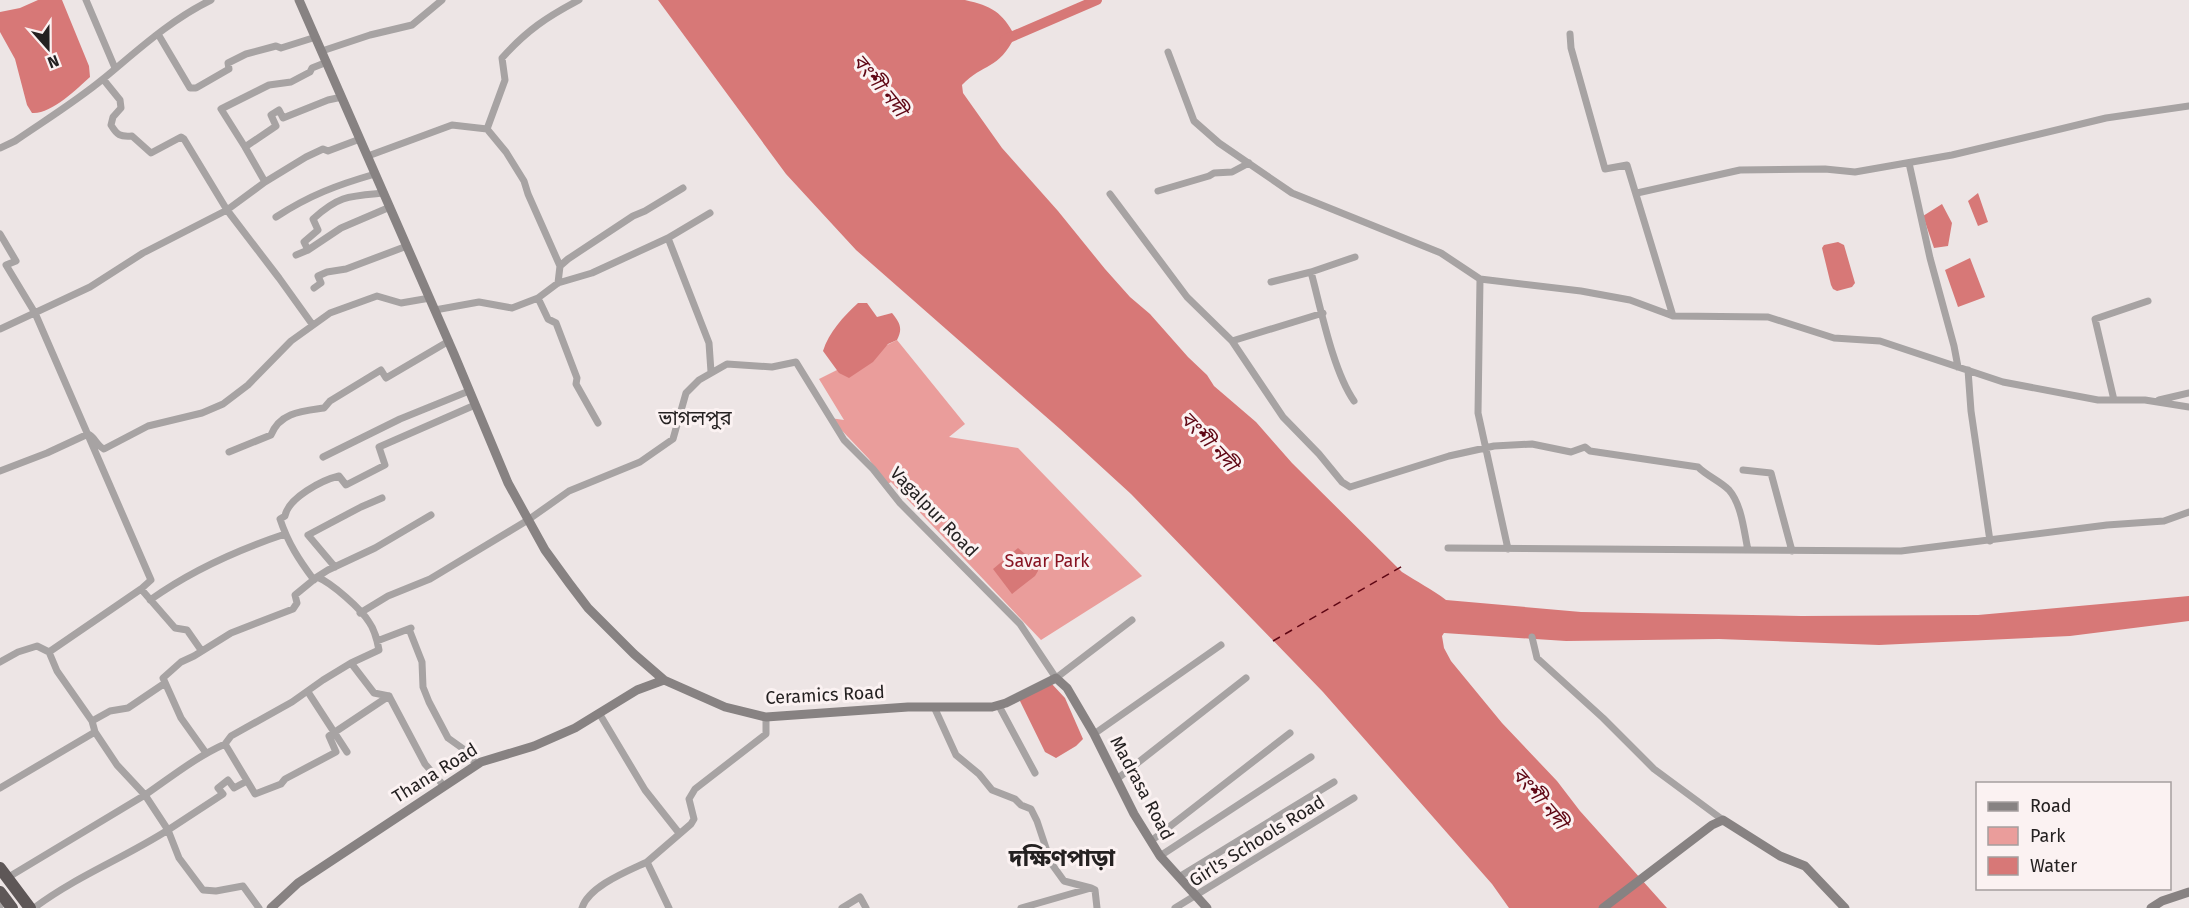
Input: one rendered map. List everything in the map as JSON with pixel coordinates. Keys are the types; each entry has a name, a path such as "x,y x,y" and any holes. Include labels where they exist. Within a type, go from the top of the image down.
{"highway":[{"path":"2,876 21,908"},
{"path":"2,876 32,908"}],"street":[{"path":"86,0 115,68"},
{"path":"0,148 15,141 103,79 158,34 211,0"},
{"name":"Ceramics Road","path":"299,0 430,298 508,483 545,550 588,608 634,654 664,680 725,707 766,717 908,707 935,709 999,706 1056,678"},
{"path":"322,51 370,35 412,25 442,0"},
{"path":"487,129 505,80 502,58 522,36 579,0"},
{"path":"158,34 190,87 196,88 229,69 228,63 246,54 276,46 281,48 316,37"},
{"path":"1570,34 1570,48 1605,169 1627,165 1673,316"},
{"path":"1168,52 1194,121 1219,143 1292,193 1441,253 1480,279 1591,292 1630,300 1673,316 1768,317 1834,338 1880,341 2003,382 2098,400 2150,400 2189,393"},
{"path":"265,182 221,109 269,85 291,82 310,72 312,68 327,62"},
{"path":"103,79 120,100 121,108 113,117 111,125 116,134 122,137 132,136 151,153 181,137 227,210 312,324"},
{"path":"244,147 276,126 271,115 279,110 283,118 328,100 342,97"},
{"path":"1637,194 1740,170 1825,169 1855,172 1952,155 2106,118 2189,106"},
{"path":"368,156 452,125 487,129 506,152 524,180 560,266 558,283"},
{"path":"0,329 90,287 143,253 227,210 265,182 315,152 323,149 328,151 360,139"},
{"path":"1909,163 1958,367"},
{"path":"1158,191 1214,173 1232,172 1249,164"},
{"path":"276,217 310,196 375,174"},
{"path":"560,266 633,216 683,188"},
{"path":"308,250 304,242 318,230 313,219 324,209 346,196 384,193"},
{"path":"1110,194 1187,297 1232,341 1283,417 1342,482 1350,487 1449,456 1485,450 1494,446 1532,444 1571,452 1585,447 1590,451 1698,468 1729,490 1739,509 1748,550"},
{"path":"296,255 308,250 341,228 390,207"},
{"path":"435,310 479,302 512,308 538,298 558,283 592,273 668,238 710,213"},
{"path":"0,234 16,261 6,265 35,313 151,580 49,652"},
{"path":"360,613 388,596 430,579 528,520 569,491 640,462 673,439 686,393 711,372 709,343 668,238"},
{"path":"314,288 321,282 318,276 355,266 407,246"},
{"path":"1271,282 1311,272 1355,257"},
{"path":"1311,272 1344,382 1354,401"},
{"path":"1480,279 1478,413 1508,549"},
{"path":"88,434 92,435 98,446 104,449 148,426 202,413 223,404 248,385 291,341 330,313 377,296 401,303 430,298"},
{"path":"538,298 548,319 556,323 578,378 576,384 598,423"},
{"path":"2114,400 2095,319 2148,301"},
{"path":"1232,341 1323,314"},
{"path":"229,452 271,435 274,427 281,420 294,413 324,408 330,401 381,370 386,378 448,341"},
{"name":"Vagalpur Road","path":"711,372 727,364 772,367 796,362 844,440 873,469 900,503 1020,624 1056,678"},
{"path":"1968,370 1971,411 1990,541"},
{"path":"322,458 400,418 469,391"},
{"path":"2150,400 2189,407"},
{"path":"2,876 145,795 206,753 225,744 231,736 292,702 351,663 379,650 369,621 328,581 316,579 293,552 280,519 285,516 286,508 302,494 328,479 339,476 346,485 385,465 379,447 475,405"},
{"path":"0,471 88,434"},
{"path":"1743,470 1771,473 1792,551"},
{"path":"335,567 308,535 382,498"},
{"path":"1448,548 1901,551 2107,525 2164,521 2189,512"},
{"path":"206,753 182,718 163,678 188,657 231,633 293,609 297,603 295,594 316,579 431,515"},
{"path":"150,600 171,585 204,567 252,545 285,534"},
{"path":"141,589 175,628 187,630 201,650"},
{"path":"1056,678 1132,620"},
{"path":"377,641 410,629 422,662 423,687 429,702 448,738 469,753 476,765"},
{"path":"1532,637 1537,658 1577,697 1603,718 1654,769 1723,820 1780,856 1805,867 1845,908"},
{"path":"1094,734 1221,645"},
{"path":"0,662 18,652 37,646 49,652 57,671 92,721 95,732 117,765 145,795 168,830 179,858 204,890 216,891 243,886 260,908"},
{"path":"351,663 374,693 389,696"},
{"name":"Madrasa Road","path":"1056,678 1067,688 1094,734 1150,841 1160,856 1207,908"},
{"path":"1117,779 1246,678"},
{"name":"Thana Road","path":"271,908 298,883 476,765 492,757 534,746 575,728 637,690 664,680"},
{"path":"92,721 110,711 128,708 165,683"},
{"path":"308,692 347,752"},
{"path":"225,744 255,794 281,784 285,779 336,752 329,736 389,696"},
{"path":"389,696 425,764 444,786"},
{"path":"999,706 1035,773"},
{"path":"935,709 956,755 979,774 992,790 1031,808 1051,863 1064,881 1095,890 1097,908"},
{"path":"599,714 645,790 679,833"},
{"path":"582,908 584,903 606,882 647,862 692,824 694,819 689,799 695,789 762,739 766,734 766,717"},
{"path":"0,788 95,732"},
{"path":"1150,841 1290,733"},
{"path":"1160,856 1311,757"},
{"path":"32,908 62,888 168,830 223,794 218,788 228,780 234,788 247,781"},
{"path":"1179,877 1334,782"},
{"name":"Girl's Schools Road","path":"1175,908 1354,798"},
{"path":"1603,908 1712,825 1723,820"},
{"path":"647,862 669,908"},
{"path":"1021,908 1091,888"},
{"path":"2151,908 2189,892"},
{"path":"842,908 860,897 866,908"}],"green space":[{"name":"Savar Park","path":"897,340 965,424 949,437 1018,448 1142,576 1041,640 891,482 886,485 869,459 830,418 844,420 819,379"}],"water":[{"path":"38,0 62,0 89,66 90,77 55,106 39,113 32,113 27,105 15,59 0,32 0,12 20,8"},
{"name":"বংশী নদী","path":"658,0 965,0 995,11 1015,36 997,61 962,85 963,93 1002,148 1058,211 1105,269 1207,375 1214,386 1256,422 1292,463 1402,572 1446,600 1581,612 1801,616 1978,615 2189,596 2189,621 2070,636 1879,645 1719,639 1566,641 1444,633 1442,636 1444,648 1451,661 1502,723 1557,781 1580,811 1667,908 1509,908 1492,884 1323,692 1131,494 856,250 786,174"},
{"path":"1978,193 1988,222 1978,226 1968,201"},
{"path":"1942,204 1952,223 1948,246 1934,248 1923,216"},
{"path":"1838,242 1844,245 1855,283 1852,287 1837,291 1831,285 1822,248 1824,245"},
{"path":"1970,258 1985,297 1958,307 1945,270"},
{"path":"858,303 867,303 877,317 892,313 899,323 900,332 897,340 888,344 873,362 849,378 839,373 823,351 837,325"},
{"path":"1018,548 1037,564 1038,571 1012,594 993,569"},
{"path":"1051,683 1065,698 1083,739 1056,758 1045,752 1019,699"}],"waterway":[{"path":"1004,40 1097,0"}],"ferry route":[{"path":"1273,641 1406,564"}],"district":[{"name":"ভাগলপুর","path":"695,418"},
{"name":"দক্ষিণপাড়া","path":"1062,858"}]}
